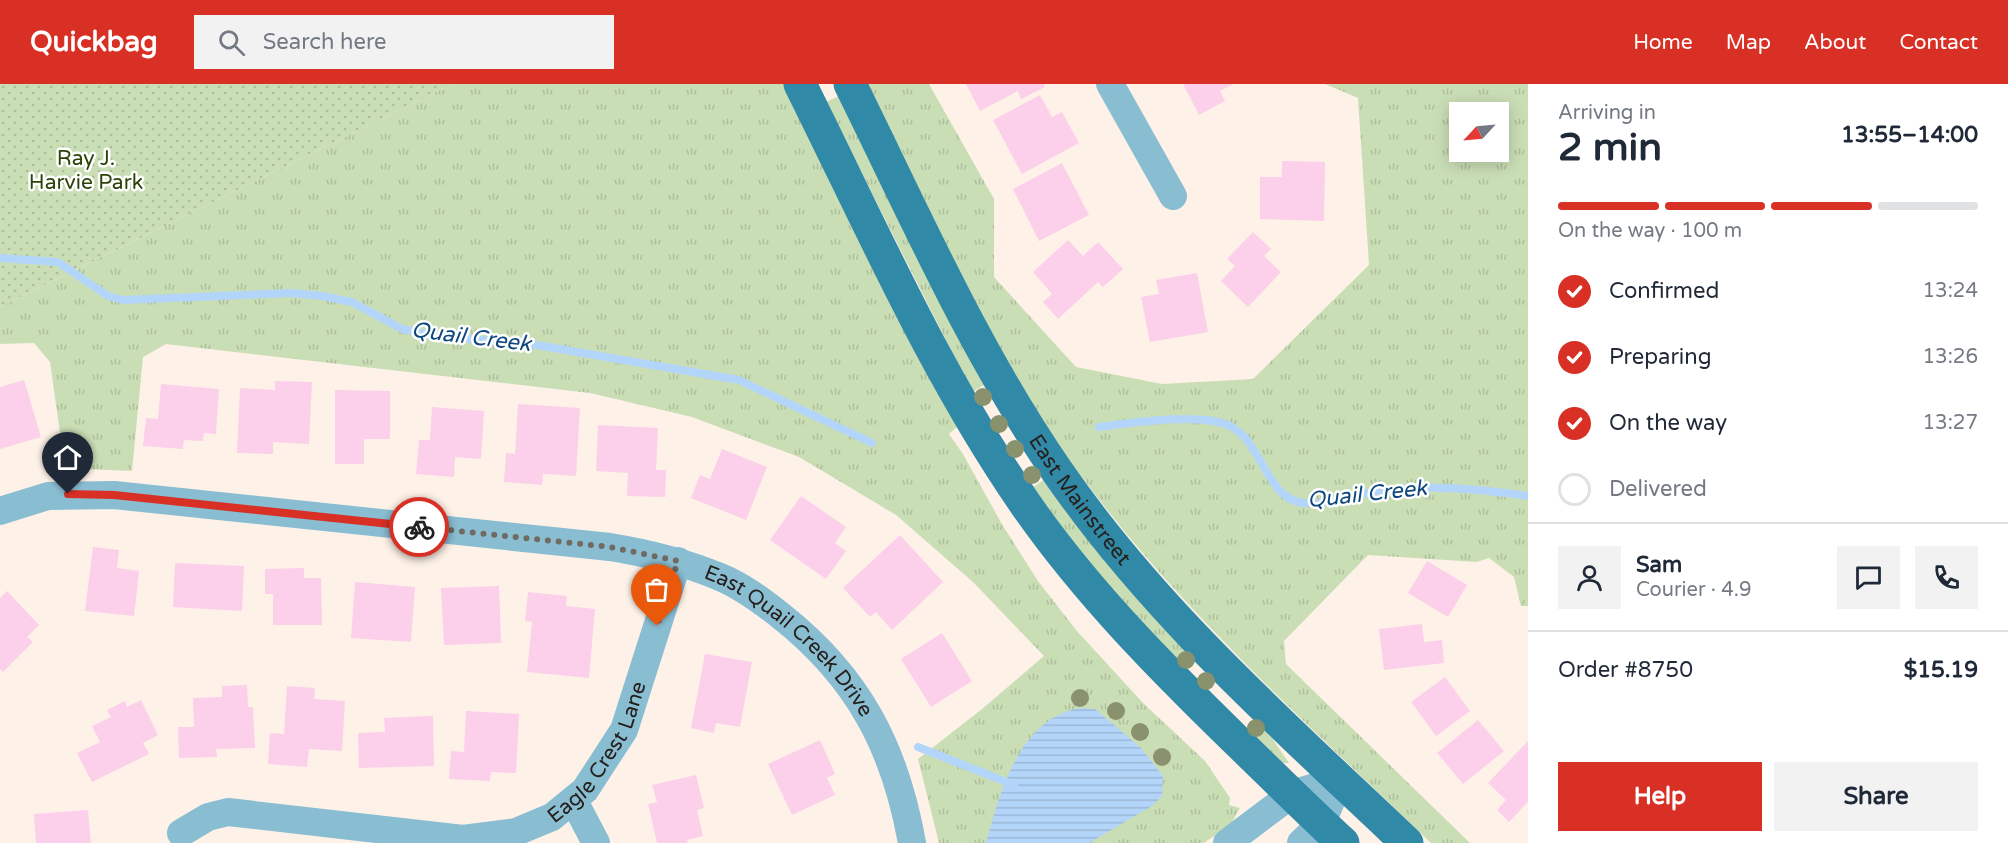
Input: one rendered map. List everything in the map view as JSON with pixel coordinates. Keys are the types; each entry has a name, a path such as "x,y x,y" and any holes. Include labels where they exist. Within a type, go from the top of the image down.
{"main road":[{"path":"800,84 936,358 988,447 1028,507 1069,562 1141,647 1292,794 1322,836"},
{"name":"East Mainstreet","path":"850,84 990,364 1061,477 1101,530 1167,608 1407,843"}],"street":[{"path":"1110,84 1173,196"},
{"name":"East Quail Creek Drive","path":"0,511 48,496 114,495 610,547 678,561 722,578 749,593 793,626 833,662 859,697 880,734 901,788 912,843"},
{"name":"Eagle Crest Lane","path":"181,833 208,817 228,812 448,838 480,838 531,827 552,817 574,801 599,772 624,730 678,561"},
{"path":"1227,843 1292,794 1340,779"},
{"path":"1322,836 1340,779"},
{"path":"574,801 596,843"}],"green space":[{"name":"Ray J. Harvie Park","path":"0,84 452,84 0,307"},
{"path":"452,84 784,84 930,380 957,427 949,434 963,454 1003,526 1038,581 1076,630 1144,704 1205,761 1230,798 1229,805 1240,808 1231,824 1204,843 939,843 918,759 1044,656 973,582 896,515 799,457 692,417 590,393 166,344 143,357 132,471 65,468 50,362 34,343 0,344 0,307"},
{"path":"866,84 929,84 994,199 994,277 1076,367 1162,384 1253,379 1369,265 1358,98 1325,84 1528,84 1528,606 1521,606 1514,577 1489,558 1477,562 1368,555 1284,641 1286,664 1470,843 1431,843 1229,647 1135,543 1091,489 1024,391 999,349"},
{"path":"839,96 986,384 972,392 826,102"},
{"path":"1045,479 1186,650 1176,660 1109,589 1032,488"},
{"path":"1265,728 1289,763 1283,763 1255,738"}],"water":[{"path":"1081,708 1095,709 1141,748 1163,776 1162,796 1152,806 1089,843 986,843 1006,781 1027,742 1042,726 1060,715"}],"building":[{"path":"966,84 1044,84 1045,87 1021,99 1018,91 980,111"},
{"path":"1183,84 1234,84 1220,91 1225,101 1199,115"},
{"path":"1040,95 1052,117 1062,112 1079,143 1022,174 993,120"},
{"path":"1282,161 1325,162 1324,221 1260,219 1260,177 1282,177"},
{"path":"1062,163 1089,215 1039,241 1013,189"},
{"path":"1253,232 1271,249 1264,256 1281,272 1248,307 1221,281 1235,266 1227,259"},
{"path":"1068,240 1083,256 1098,242 1123,269 1103,287 1098,282 1058,319 1043,302 1052,294 1033,272"},
{"path":"1197,273 1208,332 1150,342 1141,297 1159,294 1156,280"},
{"path":"24,380 41,437 0,449 0,387"},
{"path":"275,381 312,382 309,444 273,442 273,454 237,453 240,388 275,390"},
{"path":"161,384 219,389 216,434 204,433 203,441 184,440 183,449 143,446 146,418 158,419"},
{"path":"335,390 390,391 390,439 364,439 364,464 335,464"},
{"path":"518,404 580,408 576,476 543,474 542,485 504,482 506,453 515,454"},
{"path":"432,407 484,411 481,459 455,457 454,477 416,474 419,440 430,440"},
{"path":"598,425 658,428 656,470 666,470 665,497 627,496 628,473 596,471"},
{"path":"722,449 767,467 746,520 691,498 700,475 710,479"},
{"path":"801,496 846,527 835,543 846,551 826,579 770,540"},
{"path":"900,535 943,582 892,630 876,612 870,617 843,588"},
{"path":"93,547 119,550 117,568 139,571 134,616 85,611"},
{"path":"1427,561 1467,585 1448,617 1408,593"},
{"path":"175,563 244,566 242,611 173,607"},
{"path":"304,568 304,578 321,578 322,625 273,625 273,594 265,594 265,569"},
{"path":"355,582 415,587 411,642 351,638"},
{"path":"499,586 501,643 444,645 441,588"},
{"path":"7,591 39,625 27,637 33,642 3,672 0,669 0,598"},
{"path":"528,592 567,596 566,606 595,609 589,678 527,672 532,622 525,621"},
{"path":"1422,624 1424,642 1442,640 1444,663 1384,670 1379,629"},
{"path":"942,633 972,681 931,707 901,659"},
{"path":"705,654 752,662 740,727 716,723 714,733 691,728"},
{"path":"1445,677 1470,711 1436,736 1411,702"},
{"path":"247,685 248,707 253,707 255,748 216,749 217,757 179,758 178,727 194,727 193,698 222,697 222,686"},
{"path":"287,686 315,688 314,699 345,701 342,751 309,749 307,767 268,764 270,733 284,734"},
{"path":"141,700 158,735 143,743 149,754 92,782 77,753 100,742 92,726 111,717 107,710 125,701 127,707"},
{"path":"466,711 519,714 516,773 491,772 490,781 449,779 451,751 464,752"},
{"path":"433,716 434,766 359,768 358,733 385,732 384,718"},
{"path":"1478,720 1504,751 1463,784 1437,753"},
{"path":"820,740 835,774 827,778 835,795 792,815 768,764"},
{"path":"1528,741 1528,802 1509,822 1497,810 1506,800 1488,783"},
{"path":"696,775 704,808 697,810 703,836 687,840 688,843 657,843 648,804 657,802 652,785"},
{"path":"88,810 91,843 36,843 34,814"}],"waterway":[{"name":"Quail Creek","path":"0,258 58,262 108,296 123,300 291,293 322,296 352,302 402,329 442,337 525,343 739,380 872,443"},
{"name":"Quail Creek","path":"1099,427 1184,419 1217,422 1230,426 1249,443 1279,489 1287,497 1298,502 1328,502 1379,491 1416,488 1472,489 1528,496"},
{"path":"918,747 1014,785"}],"way so far":[{"path":"419,527 610,547 678,561 657,626"}],"route":[{"path":"68,494 114,495 419,527"}]}
